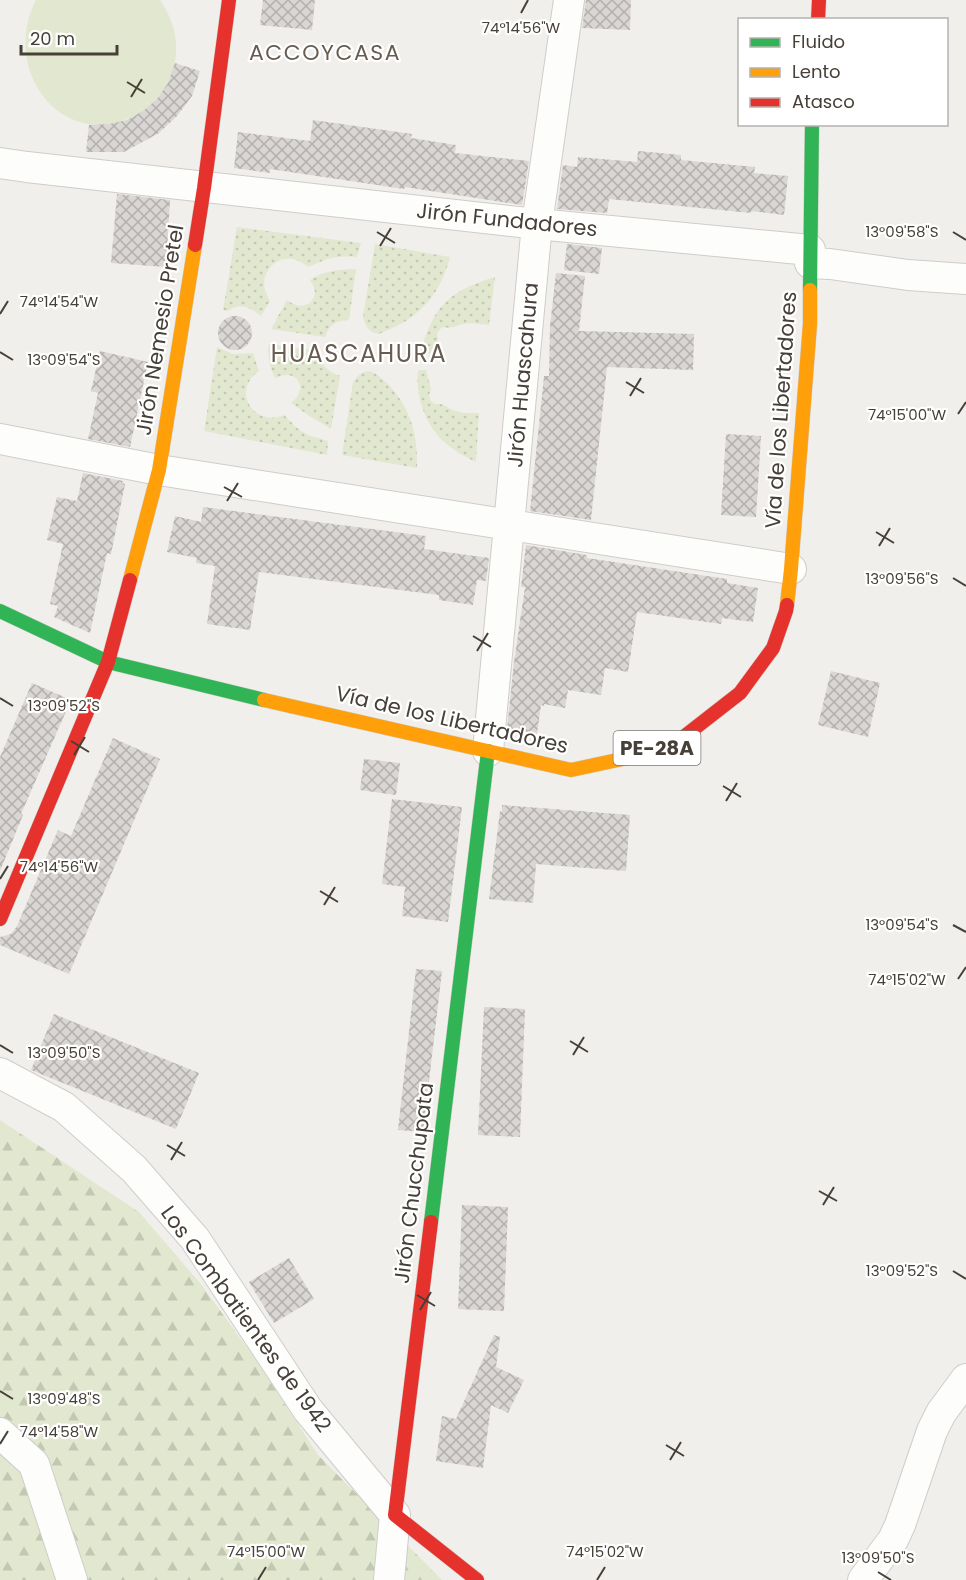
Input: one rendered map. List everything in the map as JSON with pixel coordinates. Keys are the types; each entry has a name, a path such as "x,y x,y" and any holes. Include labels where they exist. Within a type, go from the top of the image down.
{"main road":[{"name":"Jirón Nemesio Pretel","path":"0,919 108,662 159,470 204,188 229,0"},
{"path":"818,18 819,0"},
{"name":"Vía de los Libertadores","path":"0,610 108,662 571,770 629,758 681,739 740,693 773,648 786,611 810,324 812,126"},
{"name":"Jirón Chucchupata","path":"395,1515 488,751"},
{"path":"395,1515 477,1580"}],"street":[{"name":"Jirón Huascahura","path":"488,751 537,224 569,0"},
{"name":"Jirón Fundadores","path":"0,163 204,188 537,224 810,257 830,264 908,275 966,279"},
{"path":"0,439 159,470 791,569"},
{"name":"Los Combatientes de 1942","path":"0,1073 64,1107 134,1168 195,1239 308,1410 395,1515"},
{"path":"863,1580 893,1540 932,1431 941,1413 966,1379"},
{"path":"0,1433 34,1464 72,1580"},
{"path":"389,1580 395,1515"}],"green space":[{"path":"36,0 160,0 173,26 176,44 175,63 163,91 138,114 110,124 85,123 63,114 45,99 32,78 26,53 27,27"},
{"path":"237,227 361,243 357,257 332,258 308,267 289,259 280,260 272,265 264,281 265,291 270,301 261,316 245,307 223,310"},
{"path":"375,244 450,257 440,284 425,305 405,321 379,334 368,328 363,317"},
{"path":"356,269 349,320 334,324 325,337 271,329 287,300 299,306 310,303 315,292 310,280 327,272"},
{"path":"495,277 489,325 470,323 444,327 437,334 438,340 430,354 421,351 432,322 446,302 466,288"},
{"path":"269,344 320,351 326,367 340,376 331,429 291,403 297,397 300,386 295,377 289,375 275,378 269,362"},
{"path":"217,347 233,354 253,353 259,371 251,379 247,388 246,397 249,405 263,416 273,418 284,415 308,435 328,441 327,455 204,431"},
{"path":"418,370 426,370 431,389 429,395 435,404 459,412 479,413 476,462 443,441 429,423 421,403"},
{"path":"370,371 389,385 408,413 416,445 417,468 342,455 353,382 360,374"},
{"path":"0,1120 139,1212 200,1283 254,1357 318,1455 442,1580 0,1580"}],"building":[{"path":"263,0 315,0 312,30 260,25"},
{"path":"586,0 631,0 630,30 582,28"},
{"path":"175,63 200,71 192,96 177,116 159,133 124,152 86,152 89,125 127,120 143,111 157,99 168,83"},
{"path":"313,120 412,134 411,138 456,145 455,153 529,161 522,205 270,169 270,173 234,168 238,132 310,141"},
{"path":"638,151 681,155 681,160 755,167 754,173 788,176 784,215 609,199 607,213 557,209 563,165 577,167 578,157 637,162"},
{"path":"117,194 170,200 166,267 111,263"},
{"path":"567,244 602,248 599,274 564,270"},
{"path":"556,273 585,276 579,331 694,334 693,370 607,367 591,520 530,511 544,376 549,376 550,326"},
{"path":"235,316 247,321 252,333 247,345 235,350 223,345 218,333 223,321"},
{"path":"100,351 148,362 130,447 88,439 98,393 91,391"},
{"path":"726,434 761,436 756,517 721,515"},
{"path":"83,473 123,481 122,483 125,484 111,554 107,553 90,633 54,617 58,606 50,604 63,544 47,540 57,497 77,501"},
{"path":"203,507 426,536 424,549 489,558 486,581 477,580 473,605 439,600 439,595 259,572 250,630 207,624 215,566 196,563 197,558 167,552 175,516 201,522"},
{"path":"526,545 587,555 587,558 727,579 727,583 758,588 753,622 722,618 721,624 637,612 628,672 605,668 601,695 568,690 565,708 541,705 537,734 507,729 525,587 521,587"},
{"path":"831,671 880,683 868,737 818,725"},
{"path":"32,683 71,700 21,814 23,815 0,871 0,757"},
{"path":"113,738 160,759 69,974 0,945 0,937 11,934 17,926 58,830 71,836"},
{"path":"364,759 400,763 396,795 360,790"},
{"path":"392,799 462,807 448,922 402,916 405,887 382,884"},
{"path":"502,805 630,815 626,871 536,864 533,903 489,899"},
{"path":"416,969 442,971 423,1132 398,1130"},
{"path":"484,1007 525,1009 520,1137 478,1135"},
{"path":"54,1014 199,1073 176,1129 31,1070"},
{"path":"462,1205 508,1207 504,1311 458,1309"},
{"path":"289,1258 314,1299 274,1323 249,1282"},
{"path":"494,1335 500,1337 496,1367 524,1380 508,1413 491,1405 483,1468 436,1461 442,1416 456,1419"}],"traffic: fast":[{"path":"810,290 812,126"},
{"path":"0,611 108,662 264,700"},
{"path":"431,1222 488,751"}],"traffic: slow":[{"path":"130,580 159,470 195,245"},
{"path":"787,605 810,324 810,290"},
{"path":"264,700 571,770 627,758"}],"traffic: jam":[{"path":"195,245 229,0"},
{"path":"818,18 819,0"},
{"path":"0,919 108,662 130,580"},
{"path":"627,758 681,739 740,693 773,648 787,605"},
{"path":"431,1222 395,1515 477,1580"}],"district":[{"name":"ACCOYCASA","path":"325,52"},
{"name":"HUASCAHURA","path":"359,354"}]}
